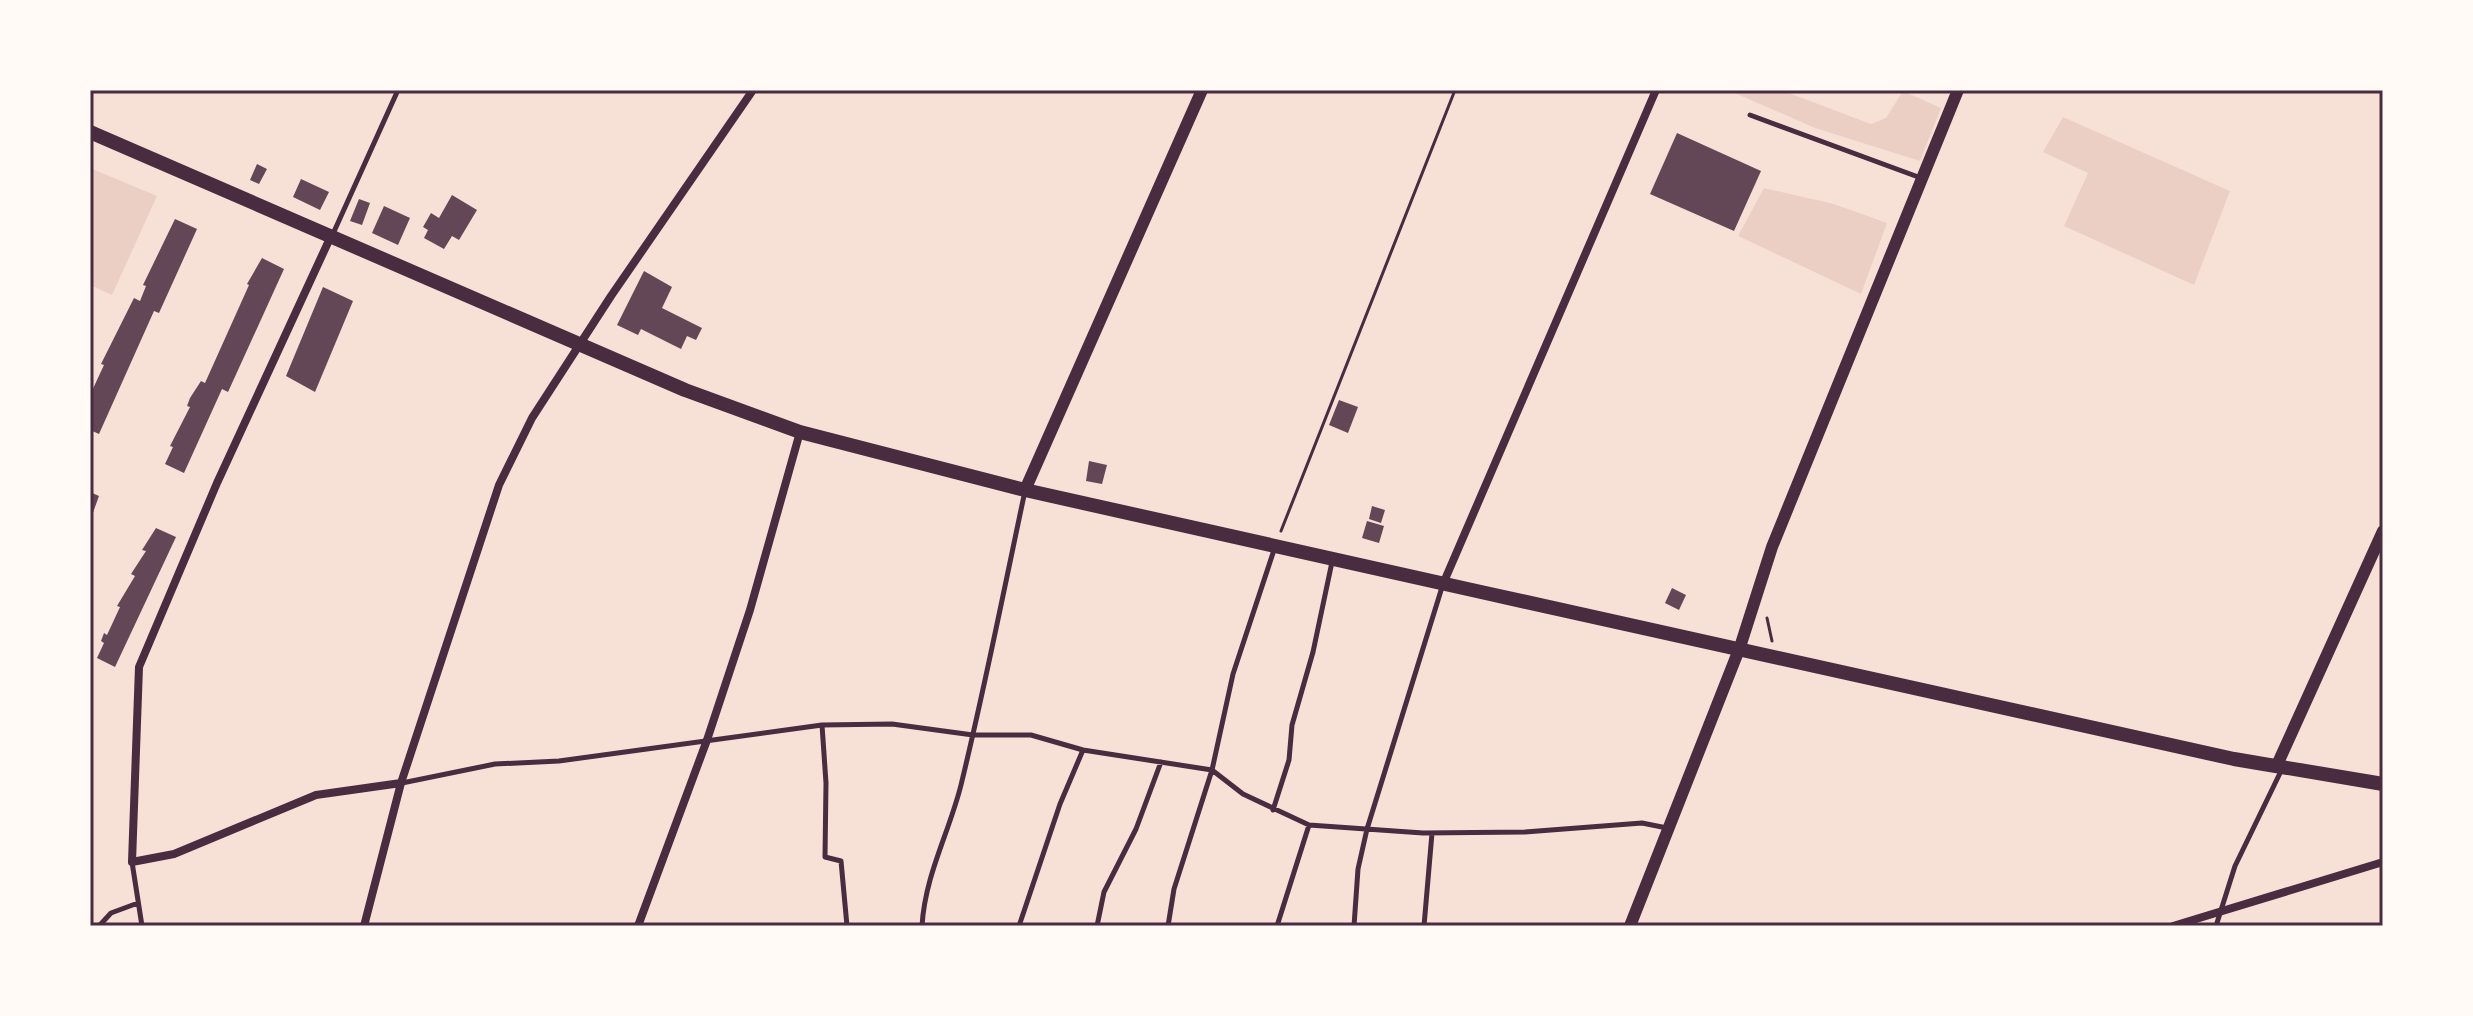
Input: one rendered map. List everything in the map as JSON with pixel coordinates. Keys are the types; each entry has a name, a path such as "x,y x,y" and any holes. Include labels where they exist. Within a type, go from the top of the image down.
{"main road":[{"path":"90,132 685,390 800,432 1025,490 1443,584 1740,647 2202,752 2383,784"}],"street":[{"path":"364,926 401,783 499,485 532,418 753,90"},
{"path":"1025,490 1202,90"},
{"path":"1443,584 1656,90"},
{"path":"1630,926 1740,647 1772,547 1958,90"},
{"path":"331,236 217,483 139,667 132,862 174,854 316,795 401,783"},
{"path":"638,926 707,740 750,610 800,432"},
{"path":"2280,766 2383,531"},
{"path":"2173,926 2383,862"}],"lane":[{"path":"331,236 398,90"},
{"path":"1750,115 1922,178"},
{"path":"922,926 929,874 960,790 973,735 1025,490"},
{"path":"1168,926 1174,889 1212,770 1233,674 1275,546"},
{"path":"1273,810 1289,760 1292,725 1313,652 1333,559"},
{"path":"1354,926 1358,869 1367,829 1443,584"},
{"path":"401,783 495,764 559,761 822,725 892,724 973,735 1031,735 1083,750 1212,770 1243,794 1309,825 1432,833 1525,832 1642,823 1669,829"},
{"path":"822,725 826,783 825,857 841,861 847,926"},
{"path":"1019,926 1060,804 1083,750"},
{"path":"1097,926 1104,892 1136,829 1161,762"},
{"path":"2216,926 2235,866 2280,766"},
{"path":"1277,926 1309,825"},
{"path":"1424,926 1432,833"},
{"path":"132,862 142,926"},
{"path":"99,926 111,913 138,903"}],"path":[{"path":"1275,546 1455,90"},
{"path":"1767,609 1773,643"}],"shaded area":[{"path":"1728,90 1781,90 1871,124 1886,118 1903,91 1941,108 1920,161 1815,128"},
{"path":"2063,117 2230,191 2194,285 2064,226 2088,173 2043,152"},
{"path":"90,168 157,196 112,295 90,285"},
{"path":"1764,188 1834,204 1887,223 1861,294 1738,236"}],"building":[{"path":"1677,133 1761,171 1734,231 1650,194"},
{"path":"257,164 267,169 259,184 250,180"},
{"path":"301,179 329,192 320,210 293,197"},
{"path":"452,195 477,210 459,240 452,236 444,249 424,238 428,230 423,227 431,213 439,218"},
{"path":"359,199 370,203 362,225 350,221"},
{"path":"384,206 410,218 398,245 372,233"},
{"path":"175,219 197,229 159,313 154,311 99,434 90,430 90,395 104,365 101,364 134,298 140,301 146,286 143,285"},
{"path":"262,258 284,269 228,392 222,389 184,473 165,464 173,447 170,446 190,407 187,406 190,398 201,381 205,383 247,284"},
{"path":"644,271 672,287 662,308 702,328 696,340 687,336 681,349 641,329 638,335 617,325"},
{"path":"323,287 353,301 315,392 286,376"},
{"path":"1339,400 1358,407 1348,433 1329,425"},
{"path":"1089,461 1107,465 1102,484 1086,481"},
{"path":"90,492 99,496 90,521"},
{"path":"1372,506 1385,510 1381,523 1369,519"},
{"path":"1367,521 1384,526 1379,543 1362,538"},
{"path":"156,528 176,537 115,667 97,658 104,643 101,641 104,633 107,635 120,607 117,606 135,576 131,574 146,551 142,550"},
{"path":"1672,588 1686,595 1679,610 1665,603"}]}
